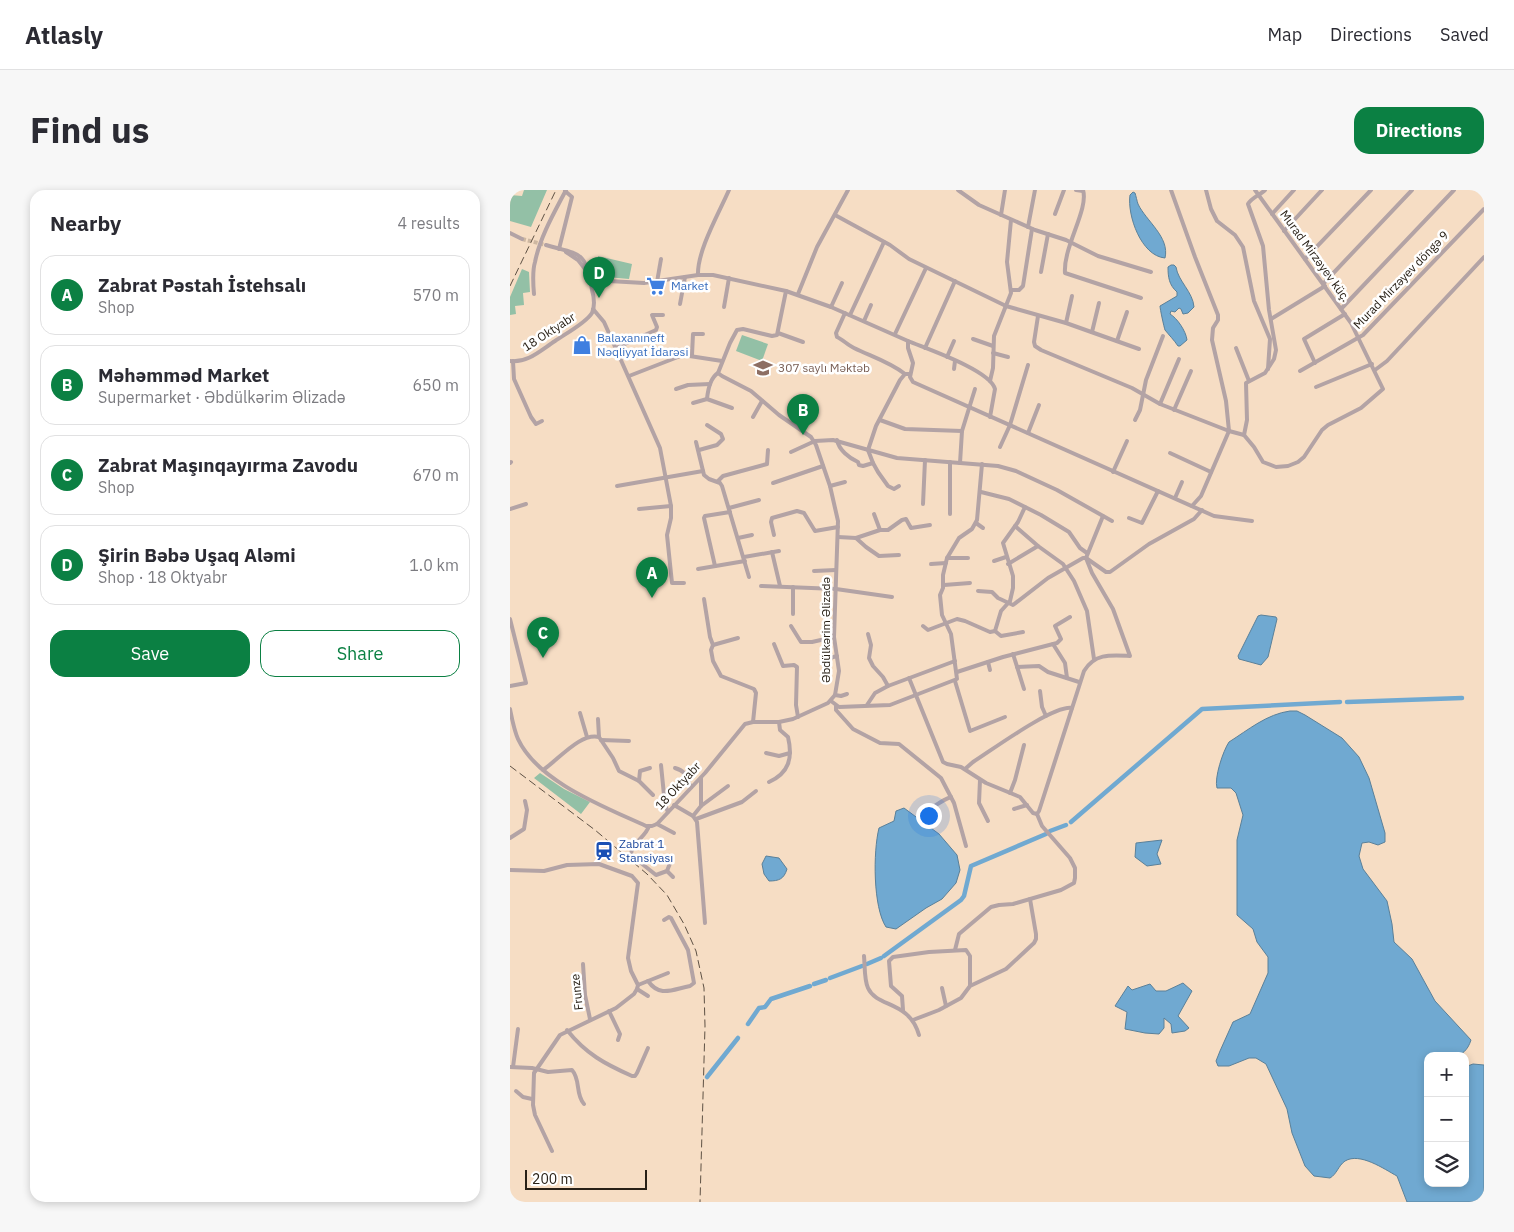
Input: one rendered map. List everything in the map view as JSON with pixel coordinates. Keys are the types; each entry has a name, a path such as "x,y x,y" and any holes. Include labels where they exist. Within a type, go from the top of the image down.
{"street":[{"path":"698,275 698,265 704,248 729,190"},
{"path":"798,294 818,247 848,190"},
{"path":"958,190 979,205 1011,220 1070,242 1098,256 1151,272"},
{"path":"1001,215 1005,190"},
{"path":"1011,290 1019,290 1023,286 1035,190"},
{"path":"1055,214 1064,190"},
{"path":"1076,190 1083,191 1084,198 1067,252 1066,273 1141,298"},
{"path":"1171,190 1218,315 1218,320 1212,328 1212,340 1226,401 1229,431 1202,496 1192,506"},
{"path":"1206,190 1211,209 1217,221 1235,235 1243,248 1254,302 1270,339 1268,369"},
{"name":"Murad Mirzəyev küç.","path":"1244,435 1263,462 1276,467 1288,466 1304,457 1328,424 1361,408 1383,389 1359,338 1345,314 1255,190"},
{"path":"1038,316 1035,346 1058,358 1132,388 1142,395 1174,410 1244,435 1247,420 1246,385 1249,381 1263,376 1274,359 1276,350 1263,246 1248,207 1249,201 1259,196 1265,190"},
{"path":"1272,214 1294,190"},
{"path":"1284,231 1322,190"},
{"path":"1305,259 1370,190"},
{"path":"1271,319 1324,285 1412,190"},
{"path":"1341,309 1454,190"},
{"path":"534,294 534,270 538,251 554,212 566,191 572,197 559,249"},
{"name":"Murad Mirzəyev döngə 9","path":"1300,372 1359,338 1484,209"},
{"path":"835,215 884,242 909,259 1006,306 1066,323 1139,349"},
{"path":"990,380 993,374 994,336 1011,290 1007,262 1011,220"},
{"path":"510,233 522,238"},
{"path":"1042,272 1048,234"},
{"path":"884,242 848,314 836,333 837,337 844,340 852,348 908,374 913,382 1113,472 1221,518 1252,521"},
{"path":"546,245 575,253 582,258 588,267 593,309 604,322 658,441 671,506 671,518 667,535 672,583 684,583"},
{"path":"1375,370 1387,361 1484,257"},
{"path":"657,282 661,259"},
{"path":"894,334 926,268"},
{"path":"590,278 639,283 698,275 713,275 798,294 831,306 978,371 990,380 995,389 990,417"},
{"path":"680,304 685,277"},
{"path":"724,307 729,278"},
{"path":"924,348 955,281"},
{"path":"831,306 842,283"},
{"path":"778,333 786,291"},
{"path":"1066,323 1072,296"},
{"path":"1092,332 1099,303"},
{"path":"864,321 871,305"},
{"name":"18 Oktyabr","path":"512,361 533,356 586,319 593,309"},
{"path":"1117,341 1127,312"},
{"path":"1315,363 1304,339 1345,314"},
{"path":"616,348 656,330 657,327 652,316 663,315"},
{"path":"707,399 710,384 718,373 737,330 743,329 772,336 778,333 803,342"},
{"path":"692,355 693,334 703,334"},
{"path":"1135,420 1140,410 1142,395 1163,336"},
{"path":"973,339 993,346"},
{"path":"899,486 894,489 888,486 873,463 868,450 880,420 900,380 908,374 913,363 908,348 908,341"},
{"path":"947,357 954,341"},
{"path":"1236,348 1249,381"},
{"path":"994,353 1008,357"},
{"path":"629,376 677,356 692,355 722,362"},
{"path":"1160,404 1179,359"},
{"path":"512,361 514,379 531,417 536,424 542,421"},
{"path":"954,369 955,361"},
{"path":"1316,387 1372,364"},
{"path":"1000,447 1010,425 1028,365"},
{"path":"1174,410 1191,371"},
{"path":"718,373 751,392 815,441"},
{"path":"676,388 688,385 710,384"},
{"path":"960,463 962,431 974,389"},
{"path":"692,404 707,399 732,408"},
{"path":"754,417 762,401"},
{"path":"1028,433 1039,404"},
{"path":"880,420 905,429 962,431"},
{"path":"699,450 717,445 722,439 721,434 707,425"},
{"path":"837,440 838,446 849,458 858,462 859,465 863,466 873,463"},
{"path":"790,452 815,441 837,440 897,458 998,466 1057,490 1112,521"},
{"name":"Əbdülkərim Əlizadə","path":"815,441 830,486 838,527 834,637 839,671 835,695 830,701"},
{"path":"1113,472 1127,441"},
{"path":"696,442 706,477 718,482 722,486 749,577"},
{"path":"718,482 723,476 767,464 768,450"},
{"path":"1170,453 1211,472"},
{"path":"923,504 925,460"},
{"path":"950,462 950,514"},
{"path":"704,599 713,645 711,650 713,661 721,676 739,682 756,691 753,722 779,722 798,717 830,701 836,706 843,707 890,705 955,681 958,677 951,634 942,615 940,598 944,585 943,575 947,560 956,541 972,529 976,523 982,464"},
{"path":"773,483 823,466"},
{"path":"617,486 666,479 703,471"},
{"path":"830,486 845,482"},
{"path":"1174,498 1182,482"},
{"path":"1129,518 1142,523 1158,491"},
{"path":"980,492 1009,499 1069,532 1086,555 1106,572 1110,572 1149,544 1194,519 1202,510"},
{"path":"715,566 705,516 759,500"},
{"path":"510,509 526,504"},
{"path":"639,509 671,506"},
{"path":"994,631 1001,611 1008,603 1013,588 1012,576 1003,543 1025,507"},
{"path":"774,535 772,518 797,511 804,513 815,531 838,527"},
{"path":"874,514 880,530"},
{"path":"978,591 992,592 998,598 1011,605 1016,604 1029,591 1086,555 1103,516"},
{"path":"838,537 856,538 880,530 888,530 906,519 911,528 930,526"},
{"path":"976,523 983,528"},
{"path":"1015,526 1066,568 1081,595 1087,611 1094,659"},
{"path":"738,538 752,534"},
{"path":"856,538 878,556 899,555"},
{"path":"1008,564 1038,546"},
{"path":"698,570 779,551"},
{"path":"772,552 780,586"},
{"path":"1037,814 1040,811 1079,682 1088,665 1094,659 1108,655 1130,656 1113,609 1092,573 1086,555"},
{"path":"994,561 1006,557"},
{"path":"931,564 968,558"},
{"path":"814,571 836,570"},
{"path":"944,585 970,583"},
{"path":"761,586 836,589 892,597"},
{"path":"792,588 792,614"},
{"path":"957,672 1013,654 1053,644 1061,639 1055,626 1070,617"},
{"path":"510,619 526,683 510,686"},
{"path":"924,626 928,630 953,620 961,620 990,632 994,631 1001,636 1023,632"},
{"path":"791,626 801,642 812,642 834,637"},
{"path":"868,634 871,645 869,658 873,666 884,677 888,686"},
{"path":"713,645 738,638"},
{"path":"774,644 783,666 794,664 797,667 796,705 798,717"},
{"path":"1053,644 1065,663 1067,678"},
{"path":"1013,654 1024,689"},
{"path":"826,659 837,656"},
{"path":"867,705 875,693 888,686 954,661"},
{"path":"988,662 990,670"},
{"path":"1017,667 1039,666 1045,671 1079,682"},
{"path":"910,678 941,758 945,763 959,766 980,780 1020,797 1033,813 1037,814 1042,826 1070,858 1075,868 1074,883 1068,888 1030,899 991,907 959,934 955,950"},
{"path":"955,681 970,731 1005,716"},
{"path":"1040,691 1042,707 1046,716"},
{"path":"835,695 847,694"},
{"path":"836,706 836,710 857,732 880,743 899,744 944,781 951,797 966,846"},
{"path":"965,769 1046,716 1062,708 1072,708"},
{"path":"510,709 517,738 542,770 563,785 591,800 649,826 630,854 653,874 666,872 673,877"},
{"path":"580,713 587,737"},
{"path":"598,719 600,738 614,758 619,770 639,781 652,795"},
{"name":"18 Oktyabr","path":"649,826 657,824 701,778 741,727 753,722"},
{"path":"769,782 782,774 790,754 788,737 780,730 779,722"},
{"path":"542,770 581,739 587,737 629,741"},
{"path":"1010,793 1024,745"},
{"path":"766,753 779,756 790,754"},
{"path":"661,765 665,805 668,812"},
{"path":"639,781 640,772 650,768"},
{"path":"676,768 683,770 691,787"},
{"path":"701,778 701,806"},
{"path":"980,780 978,803 988,820"},
{"path":"706,923 694,817 701,806 728,786"},
{"path":"674,805 694,817 742,802 756,791"},
{"path":"926,811 936,806 938,802 951,797"},
{"path":"510,838 524,829 527,810 525,801"},
{"path":"1014,809 1026,804"},
{"path":"657,824 674,833"},
{"path":"666,872 672,858"},
{"path":"510,870 544,871 567,865 599,864 636,879 638,886 628,962 638,987 648,996"},
{"path":"913,1020 939,1010 963,996 970,986 1006,969 1034,943 1036,934 1030,899"},
{"path":"648,981 660,991 690,986 694,983 688,950 671,918 669,917 664,920"},
{"path":"903,1010 902,996 891,986 890,958 911,954 966,950 969,953 970,986"},
{"path":"864,956 868,989 879,999 903,1010 913,1020 919,1035"},
{"name":"Frunze","path":"583,964 585,995 590,1019"},
{"path":"552,1151 536,1115 532,1099 536,1068 546,1058 557,1038 567,1030 609,1011 634,994 638,987 668,973"},
{"path":"942,988 946,1006"},
{"path":"609,1011 620,1034 618,1040"},
{"path":"518,1028 511,1067 536,1068 548,1072 572,1070 577,1079 579,1096 584,1104"},
{"path":"567,1030 598,1061 632,1076 635,1076 637,1073 648,1048"},
{"path":"516,1091 523,1097 532,1099"}],"green space":[{"path":"524,190 547,190 531,227 510,221 510,195 522,196"},
{"path":"598,256 632,264 629,279 595,276"},
{"path":"522,269 529,272 530,292 523,293 524,305 515,306 516,314 510,315 510,297"},
{"path":"742,335 768,344 762,361 736,351"},
{"path":"540,773 564,789 590,802 581,814 534,778"}],"water":[{"path":"1133,192 1138,204 1161,236 1166,250 1165,258 1156,256 1149,250 1137,233 1133,223 1130,203 1130,195"},
{"path":"1171,265 1176,267 1191,296 1194,307 1188,313 1183,314 1179,308 1175,312 1171,311 1170,314 1181,325 1186,336 1187,340 1180,346 1165,330 1160,308 1160,306 1177,296 1177,292 1172,287 1169,277 1168,267"},
{"path":"1258,616 1276,617 1277,619 1268,657 1261,665 1239,659 1238,656"},
{"path":"1297,711 1342,738 1359,757 1369,778 1385,833 1385,842 1378,845 1369,842 1362,843 1359,856 1363,869 1387,901 1394,942 1412,959 1435,1001 1471,1040 1464,1052 1424,1052 1424,1187 1469,1187 1469,1066 1484,1065 1484,1202 1407,1202 1397,1176 1365,1160 1351,1159 1345,1161 1330,1178 1314,1176 1305,1166 1292,1133 1287,1109 1266,1064 1256,1058 1249,1058 1229,1066 1218,1066 1216,1061 1233,1022 1250,1014 1268,973 1268,957 1257,942 1253,929 1237,915 1237,840 1243,815 1236,793 1231,788 1217,788 1218,771 1229,742 1273,715"},
{"path":"904,808 939,834 957,855 960,870 956,883 942,899 896,929 886,927 882,918 876,893 875,865 879,828 894,821 896,811"},
{"path":"1162,840 1157,854 1161,864 1147,866 1135,857 1136,843"},
{"path":"766,856 779,858 787,869 781,879 769,881 764,874 762,864"},
{"path":"1183,983 1192,991 1178,1016 1189,1028 1185,1031 1172,1033 1171,1024 1164,1018 1164,1028 1159,1034 1125,1029 1127,1012 1115,1006 1128,986 1132,990 1150,984 1156,991 1166,991"}],"waterway":[{"path":"1347,702 1462,698"},
{"path":"1071,822 1202,709 1340,702"},
{"path":"1050,831 1066,825"},
{"path":"884,956 961,900 964,896 971,866 1046,834"},
{"path":"867,964 881,958"},
{"path":"830,978 862,966"},
{"path":"814,984 826,980"},
{"path":"748,1024 759,1008 765,1007 771,999 810,986"},
{"path":"707,1077 738,1038"}],"tunnel":[{"path":"522,239 546,245"}],"railway":[{"path":"510,286 556,190"},
{"path":"510,766 595,830 647,874 667,895 684,924 696,951 704,988 705,1026 700,1202"}],"place":[{"name":"Market","path":"656,286"},
{"name":"Şirin Bəbə Uşaq Aləmi","path":"599,298"},
{"name":"Balaxanıneft Nəqliyyat İdarəsi","path":"582,345"},
{"name":"307 saylı Məktəb","path":"763,368"},
{"name":"Məhəmməd Market","path":"803,435"},
{"name":"Zabrat Pəstah İstehsalı","path":"652,598"},
{"name":"Zabrat Maşınqayırma Zavodu","path":"543,658"},
{"name":"Zabrat 1 Stansiyası","path":"604,851"}]}
